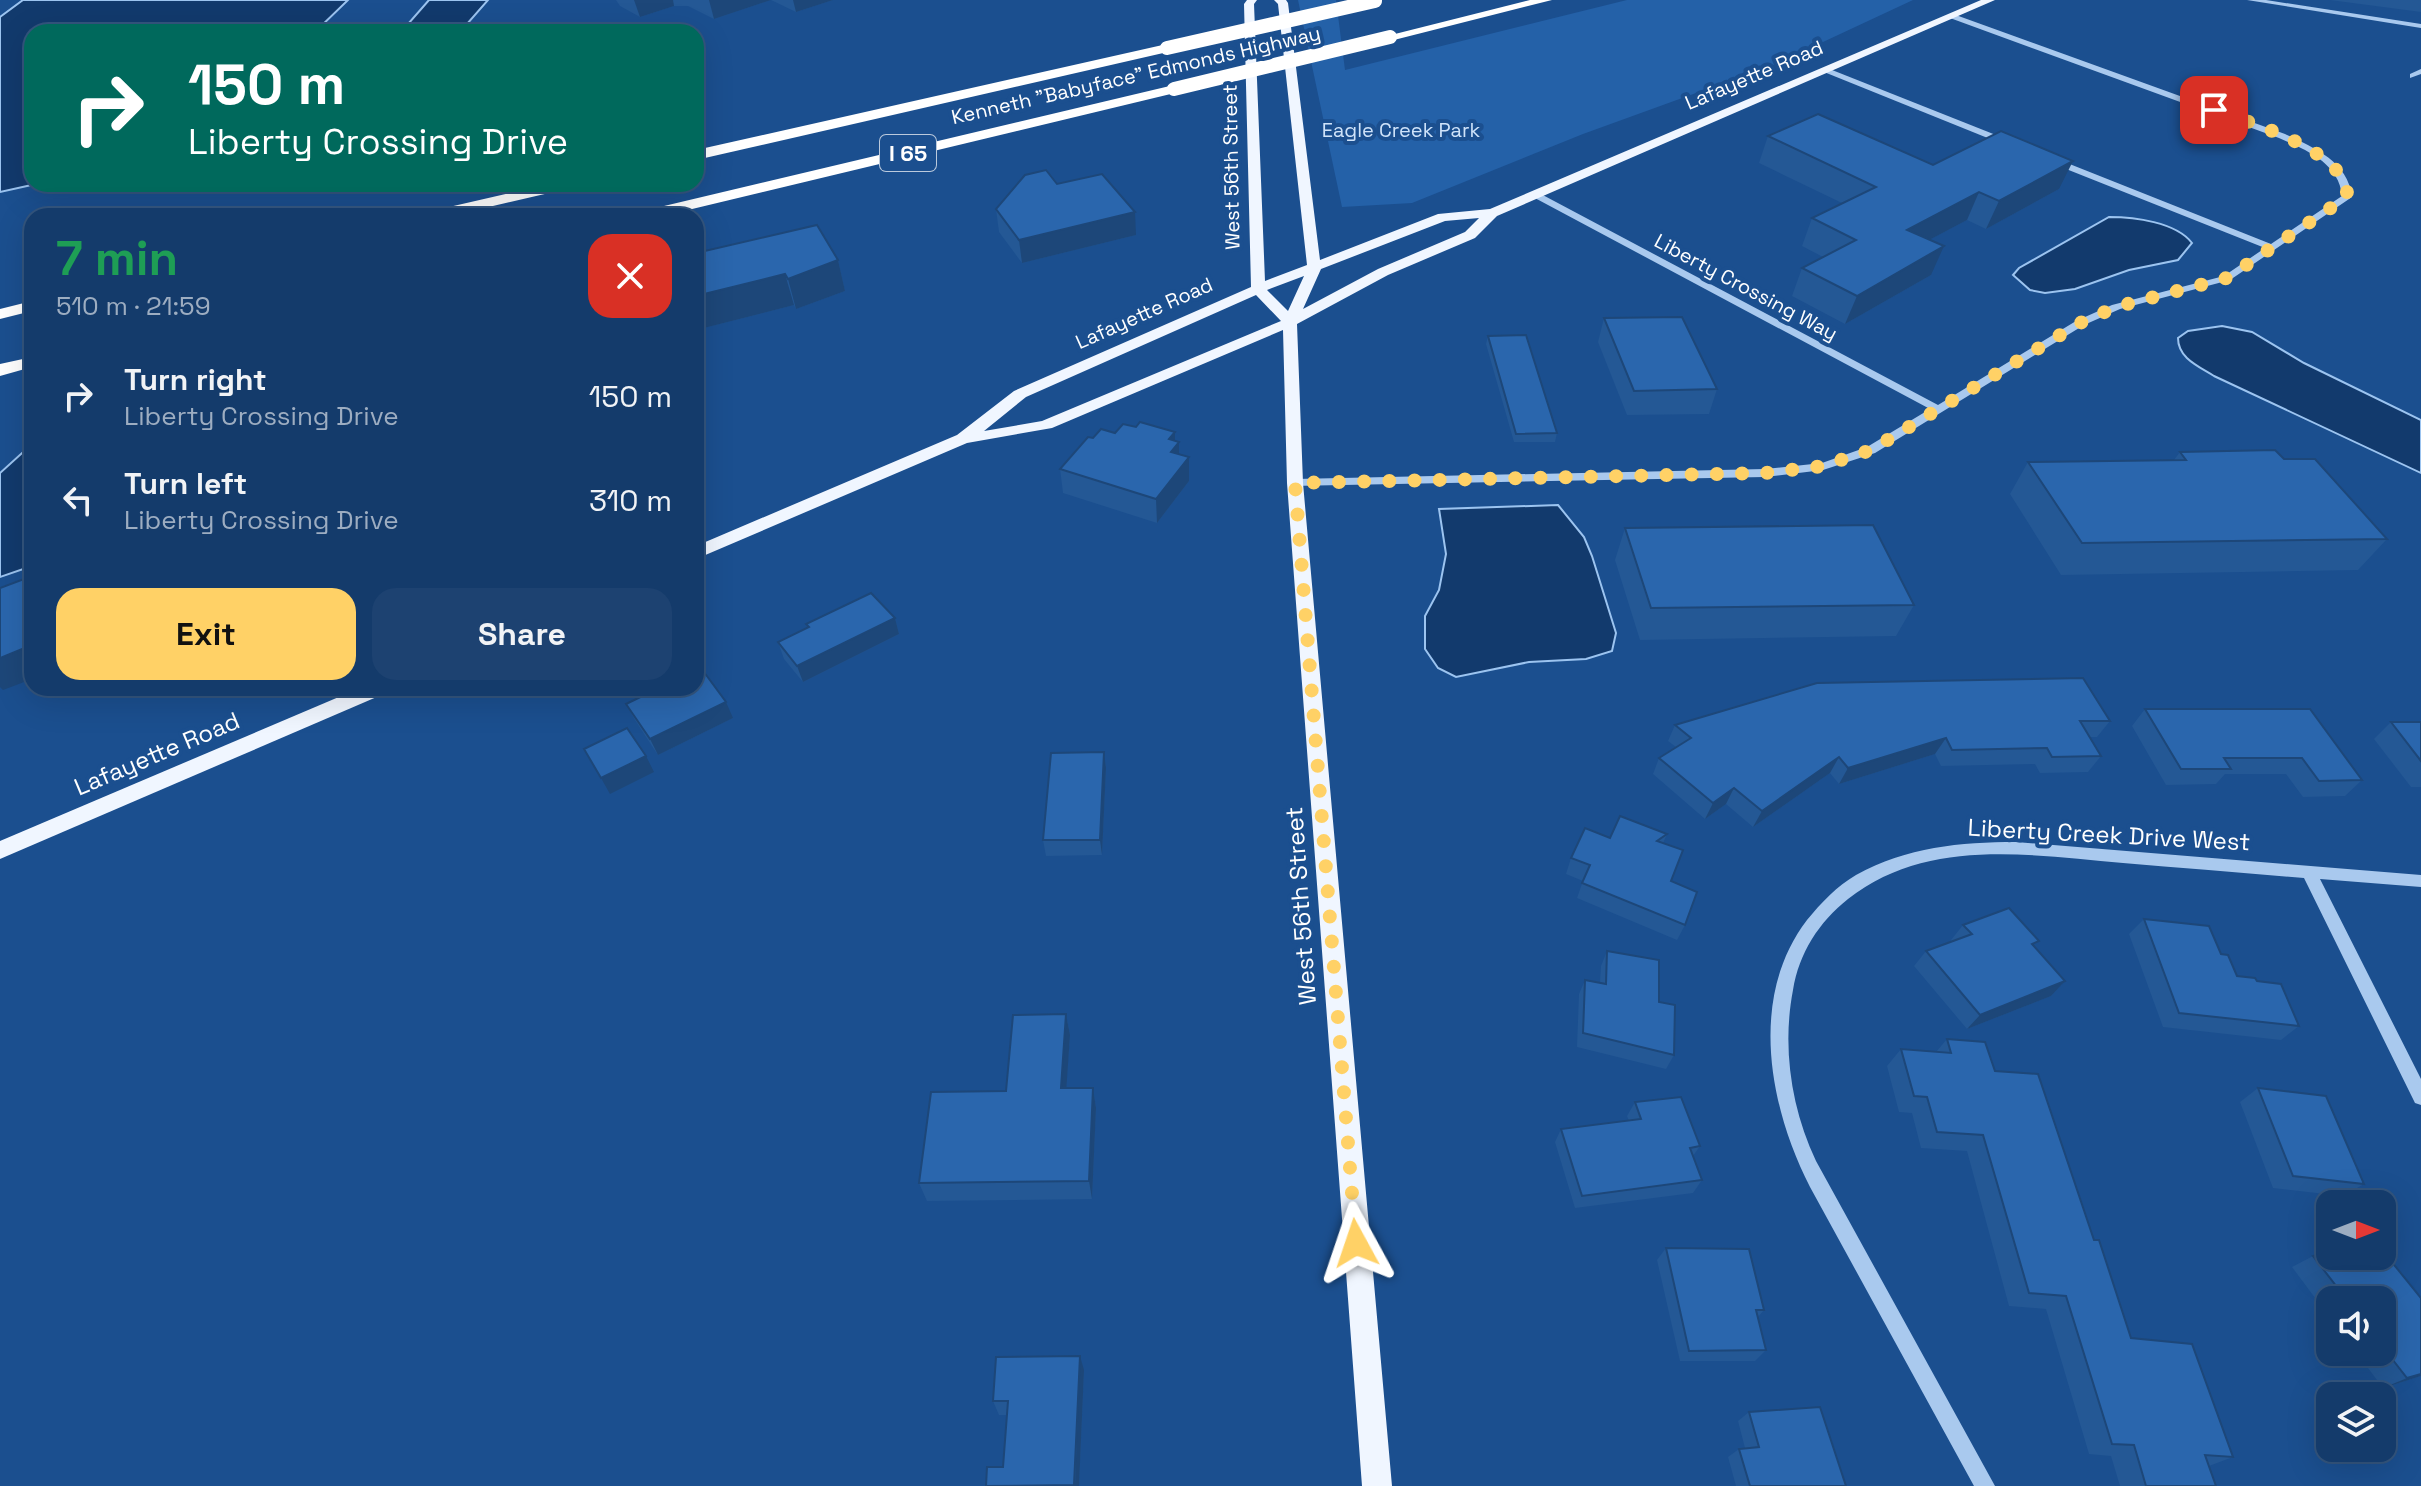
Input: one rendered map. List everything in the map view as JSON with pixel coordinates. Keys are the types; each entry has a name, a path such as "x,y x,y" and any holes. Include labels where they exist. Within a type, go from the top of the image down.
{"highway":[{"name":"Kenneth \"Babyface\" Edmonds Highway","path":"704,153 1377,0"},
{"name":"Kenneth \"Babyface\" Edmonds Highway","path":"676,208 1546,0"},
{"path":"464,208 535,192"},
{"path":"0,314 24,308"},
{"path":"0,370 24,364"}],"main road":[{"name":"West 56th Street","path":"1252,0 1249,4 1258,289"},
{"path":"1279,0 1283,3 1314,269"},
{"name":"Lafayette Road","path":"963,439 1020,394 1258,289 1443,217 1492,213 1990,0"},
{"name":"Lafayette Road","path":"704,550 963,439 1046,425 1290,322 1383,272 1470,235 1492,213"},
{"name":"West 56th Street","path":"1314,269 1290,322 1295,483 1377,1486"},
{"path":"1258,289 1290,322"},
{"name":"Lafayette Road","path":"0,850 360,696"}],"street":[{"path":"2251,0 2421,26"},
{"path":"1295,483 1779,472 1823,466 1871,450 2080,323 2116,307 2227,278 2347,197 2348,187 2341,173 2308,149 2243,120 1953,16"},
{"path":"1827,70 2016,146"},
{"path":"2044,157 2273,248"},
{"name":"Liberty Crossing Way","path":"1536,195 1940,410"},
{"name":"Liberty Creek Drive West","path":"1985,1486 1798,1142 1777,1056 1783,981 1796,949 1814,921 1835,898 1893,864 1945,851 2016,848 2421,881"},
{"path":"2309,872 2421,1097"}],"green space":[{"name":"Eagle Creek Park","path":"1298,0 1336,0 1345,70 1627,0 1913,0 1776,64 1583,134 1412,203 1342,207"}],"shaded area":[{"path":"23,0 348,0 323,24 24,24 24,187 0,192 0,17"},
{"path":"429,0 488,0 467,24 408,24"},
{"path":"2109,217 2165,226 2176,230 2192,243 2178,260 2129,270 2075,289 2045,293 2030,290 2013,275 2019,268"},
{"path":"2222,326 2252,332 2304,363 2421,420 2421,473 2214,376 2190,361 2181,351 2178,338 2188,331"},
{"path":"24,451 24,569 0,577 0,473"},
{"path":"1558,505 1584,537 1592,556 1616,633 1612,651 1586,659 1529,662 1456,677 1438,668 1425,649 1425,616 1439,590 1446,554 1439,509"}],"building":[{"path":"1818,114 1933,165 2001,131 2073,161 1999,201 1979,192 1907,230 1944,246 1857,296 1802,268 1856,240 1812,218 1876,187 1768,136"},
{"path":"1046,170 1057,184 1102,174 1135,212 1019,240 996,209 1025,175"},
{"path":"817,225 838,260 788,279 785,274 704,294 704,251"},
{"path":"1682,317 1717,389 1634,391 1604,318"},
{"path":"1526,335 1557,433 1516,434 1488,336"},
{"path":"1140,422 1175,432 1169,439 1179,442 1171,452 1189,457 1156,499 1060,469 1088,437 1093,438 1101,429 1115,433 1123,424 1136,427"},
{"path":"2275,450 2284,459 2315,459 2387,539 2082,543 2028,462 2186,460 2180,452"},
{"path":"1873,525 1914,605 1651,608 1625,528"},
{"path":"24,579 24,648 0,658 0,588"},
{"path":"871,593 895,618 797,666 778,642 809,627 806,624"},
{"path":"704,672 726,702 650,739 626,704 642,696 704,696"},
{"path":"2083,678 2110,721 2080,721 2101,756 2052,757 2047,748 1952,750 1946,738 1848,768 1839,757 1762,811 1734,788 1713,803 1659,758 1691,738 1675,725 1817,683"},
{"path":"2145,709 2310,709 2362,780 2319,781 2302,758 2224,758 2231,769 2181,769"},
{"path":"2391,722 2421,722 2421,761"},
{"path":"627,728 646,756 601,778 584,749"},
{"path":"1104,752 1100,840 1043,840 1051,753"},
{"path":"1620,816 1667,834 1657,841 1683,850 1671,881 1697,892 1685,925 1582,883 1590,865 1571,858 1585,828 1610,838"},
{"path":"2009,908 2039,941 2032,944 2065,981 1980,1015 1926,951 1972,934 1963,925"},
{"path":"2144,919 2209,926 2221,954 2228,955 2237,976 2281,984 2299,1026 2179,1013"},
{"path":"1607,951 1659,960 1659,1002 1675,1005 1674,1055 1583,1033 1585,980 1606,984"},
{"path":"1066,1014 1061,1088 1093,1088 1089,1181 919,1183 931,1092 1006,1091 1013,1015"},
{"path":"1947,1039 1985,1042 1995,1071 2038,1074 2131,1338 2192,1344 2233,1457 2205,1455 2216,1486 2146,1486 2134,1445 2112,1444 2066,1296 2029,1293 1983,1135 1937,1132 1927,1097 1914,1096 1901,1049 1951,1053"},
{"path":"2258,1088 2326,1096 2364,1184 2293,1176"},
{"path":"1681,1097 1700,1146 1690,1148 1702,1180 1582,1196 1561,1129 1641,1119 1635,1102"},
{"path":"1666,1248 1749,1249 1764,1310 1756,1310 1766,1350 1689,1351"},
{"path":"2396,1267 2421,1298 2421,1374 2407,1378 2396,1364 2396,1286 2336,1286 2324,1270 2396,1270"},
{"path":"1080,1356 1074,1485 986,1486 987,1467 1003,1467 1008,1401 993,1401 996,1357"},
{"path":"1820,1407 1846,1486 1750,1486 1739,1449 1759,1447 1749,1412"}],"route":[{"path":"1356,1243 1295,483 1765,473 1823,466 1871,450 2080,323 2116,307 2227,278 2347,197 2348,187 2341,173 2326,160 2282,136 2214,110"}]}
